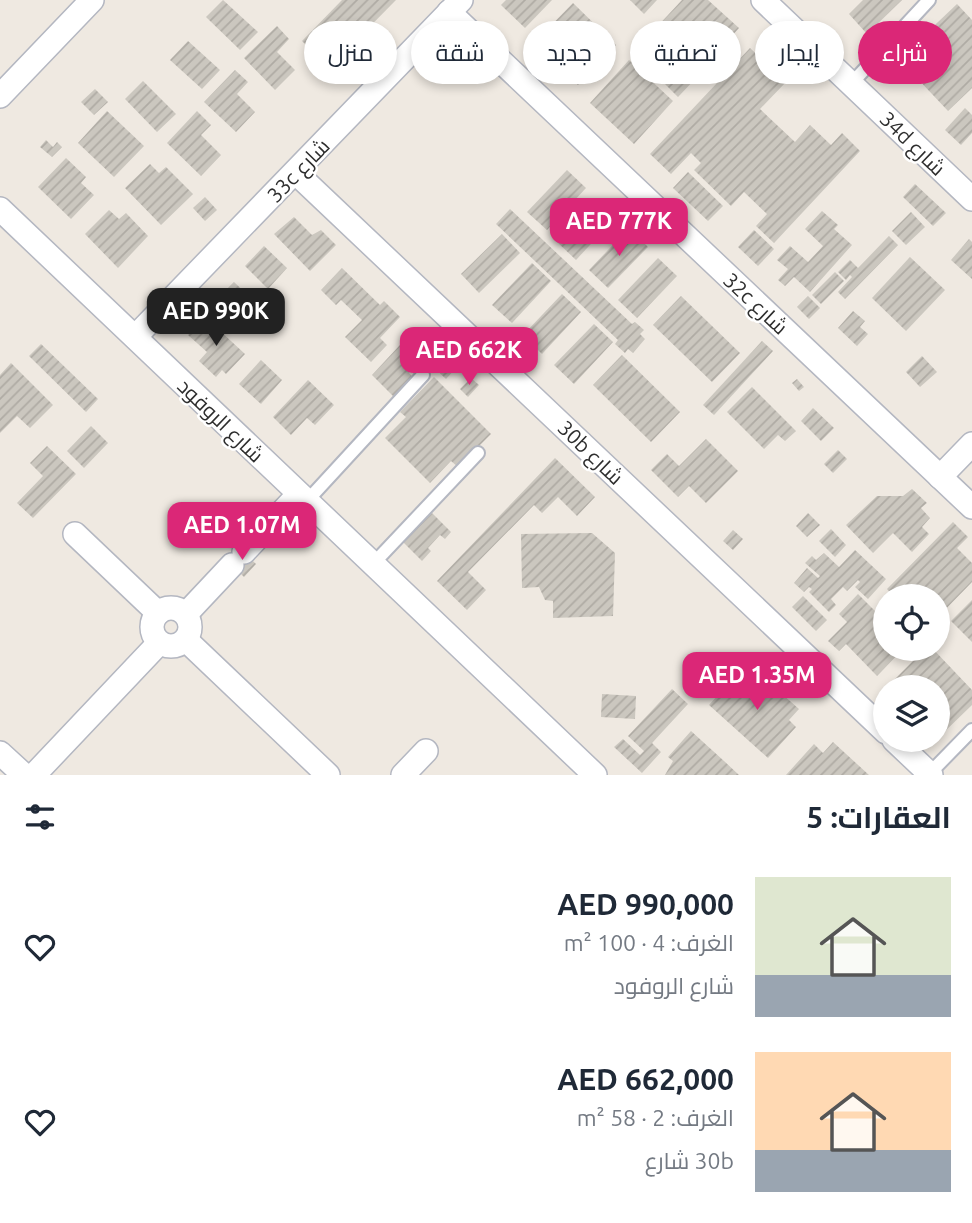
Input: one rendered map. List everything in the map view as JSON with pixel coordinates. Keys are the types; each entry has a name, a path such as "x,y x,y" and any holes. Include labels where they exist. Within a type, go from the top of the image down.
{"street":[{"path":"0,96 92,0"},
{"name":"34d شارع","path":"762,0 972,199"},
{"name":"33c شارع","path":"135,337 455,6"},
{"name":"32c شارع","path":"455,6 972,507"},
{"name":"30b شارع","path":"296,173 873,720"},
{"name":"شارع الروفود","path":"0,209 595,775"},
{"path":"940,477 972,444"},
{"path":"186,614 238,559 303,498"},
{"path":"75,534 158,613"},
{"path":"175,608 186,614 190,630 186,640 173,647 159,643 152,628 158,613 175,608"},
{"path":"186,640 328,775"},
{"path":"34,775 159,643"},
{"path":"403,775 426,751"},
{"path":"907,752 930,774"},
{"path":"0,753 23,775"}],"lane":[{"path":"851,84 929,0"},
{"path":"303,498 423,374"},
{"path":"373,564 478,453"},
{"path":"930,774 972,730"}],"building":[{"path":"223,0 258,32 240,50 206,17"},
{"path":"342,0 396,0 375,21 322,21"},
{"path":"506,0 552,0 532,21 523,21 523,26 501,5"},
{"path":"630,0 657,0 644,14"},
{"path":"682,0 708,0 731,21 662,21"},
{"path":"863,0 902,0 880,21 858,21 858,24 849,14"},
{"path":"573,3 591,21 555,21"},
{"path":"957,4 972,20 972,88 948,111 923,84 952,84 952,21 939,21"},
{"path":"277,26 289,39 277,52 295,70 275,90 244,58"},
{"path":"188,41 220,70 202,89 170,60"},
{"path":"750,48 755,53 755,84 784,84 760,109 795,142 810,125 831,145 842,133 860,151 774,243 756,226 767,214 744,192 731,206 694,170 701,163 691,153 671,174 650,154 716,84 741,84 741,58"},
{"path":"629,60 630,84 655,84 673,101 634,144 590,103 607,84 616,84 616,74"},
{"path":"235,70 248,82 237,94 255,112 236,132 204,102"},
{"path":"143,81 176,114 157,132 125,99"},
{"path":"665,84 690,84 678,97"},
{"path":"95,89 108,102 94,115 81,102"},
{"path":"965,108 972,115 972,133 961,145 945,130"},
{"path":"107,111 144,146 114,177 78,143"},
{"path":"197,111 211,125 201,135 221,155 201,176 167,143"},
{"path":"46,140 53,147 57,142 62,147 52,157 40,147"},
{"path":"66,158 86,177 81,183 94,195 71,219 38,187"},
{"path":"150,164 159,173 166,167 193,194 161,225 125,188"},
{"path":"567,170 586,188 547,230 527,212"},
{"path":"688,172 723,206 708,221 673,188"},
{"path":"915,184 946,213 933,226 903,197"},
{"path":"205,197 217,210 205,221 193,208"},
{"path":"596,199 615,218 576,260 556,241"},
{"path":"510,209 632,324 635,322 644,330 640,334 645,339 633,353 628,349 625,353 615,344 618,340 496,224"},
{"path":"109,210 119,219 126,213 148,236 118,268 85,234"},
{"path":"822,211 838,225 834,229 852,245 810,292 794,277 785,286 778,280 788,269 777,260 790,246 808,262 823,246 805,229"},
{"path":"911,212 925,227 906,245 892,231"},
{"path":"294,217 312,235 321,230 336,245 310,271 274,234"},
{"path":"629,228 648,247 608,288 589,270"},
{"path":"754,230 774,249 758,266 738,247"},
{"path":"502,234 520,253 479,293 461,274"},
{"path":"889,236 898,245 845,299 838,292 852,277 850,275 846,280 838,272 850,260 858,268"},
{"path":"969,239 972,242 972,279 951,260"},
{"path":"264,246 287,268 268,289 245,266"},
{"path":"910,257 945,290 906,331 872,298"},
{"path":"658,258 677,276 637,318 618,300"},
{"path":"532,263 551,281 512,323 492,305"},
{"path":"342,268 380,305 384,301 400,317 380,338 387,345 371,362 345,337 362,320 341,300 336,305 321,290"},
{"path":"835,272 844,281 821,304 812,295"},
{"path":"234,282 257,304 238,324 214,302"},
{"path":"562,294 581,312 542,354 523,335"},
{"path":"681,296 740,353 712,382 653,325"},
{"path":"808,296 820,308 809,319 797,307"},
{"path":"853,311 865,321 860,327 868,334 857,346 838,328"},
{"path":"205,317 245,354 226,374 222,370 216,377 199,361 207,352 188,335"},
{"path":"594,324 613,342 574,384 554,365"},
{"path":"413,331 432,349 409,373 414,378 395,398 372,375"},
{"path":"762,341 773,351 714,415 703,405"},
{"path":"41,344 98,399 86,412 29,356"},
{"path":"440,351 457,367 446,379 429,363"},
{"path":"622,355 680,412 651,442 593,385"},
{"path":"922,356 937,372 920,387 906,372"},
{"path":"261,360 282,380 261,404 239,384"},
{"path":"11,363 53,405 30,428 17,416 0,433 0,375"},
{"path":"434,377 491,434 458,467 451,461 430,483 385,438 406,417 400,412"},
{"path":"471,378 479,385 468,397 460,389"},
{"path":"797,379 804,387 799,391 792,383"},
{"path":"308,380 334,405 315,425 307,418 291,435 273,417"},
{"path":"752,387 796,431 785,441 778,435 764,449 727,412"},
{"path":"813,408 834,428 821,441 801,421"},
{"path":"91,426 108,443 84,468 67,451"},
{"path":"706,439 738,471 706,503 689,486 678,497 651,470 667,454 679,466"},
{"path":"47,446 76,474 33,518 17,503 43,476 30,463"},
{"path":"838,450 847,459 833,473 824,464"},
{"path":"555,458 595,497 577,516 558,497 542,513 534,505 468,572 486,590 467,610 437,581"},
{"path":"912,489 927,503 921,508 930,518 922,527 929,534 912,552 893,533 873,553 846,525 877,496 903,496"},
{"path":"432,513 451,532 445,539 440,535 428,548 431,551 422,561 403,542"},
{"path":"808,513 820,525 807,537 796,526"},
{"path":"953,522 968,537 957,548 972,563 972,582 950,605 950,584 892,584"},
{"path":"831,529 846,545 835,557 819,541"},
{"path":"733,530 743,539 733,550 723,541"},
{"path":"592,533 615,553 613,616 553,618 553,601 545,600 539,587 522,588 521,534"},
{"path":"239,548 256,564 244,577 227,560"},
{"path":"855,550 886,579 882,584 873,584 873,593 868,599 855,587 860,582 858,580 847,591 843,587 831,599 836,605 829,612 809,592 812,589 809,587 804,592 794,583 807,568 818,578 820,576 805,563 812,556 816,560 824,553 839,567"},
{"path":"858,594 873,609 873,661 891,661 878,675 846,644 839,651 828,641 847,622 839,614"},
{"path":"803,596 827,620 816,631 792,607"},
{"path":"972,600 972,642 951,621"},
{"path":"913,661 944,661 972,690 972,705 950,726 950,675 899,675"},
{"path":"756,671 799,709 789,720 796,727 768,758 709,705 737,674 746,682"},
{"path":"672,689 688,704 652,743 661,752 642,773 614,747 623,739 640,755 644,751 628,736"},
{"path":"602,694 636,696 635,719 601,717"},
{"path":"691,731 739,775 665,775 673,761 668,757"},
{"path":"833,742 869,775 786,775 814,744 823,753"}]}
